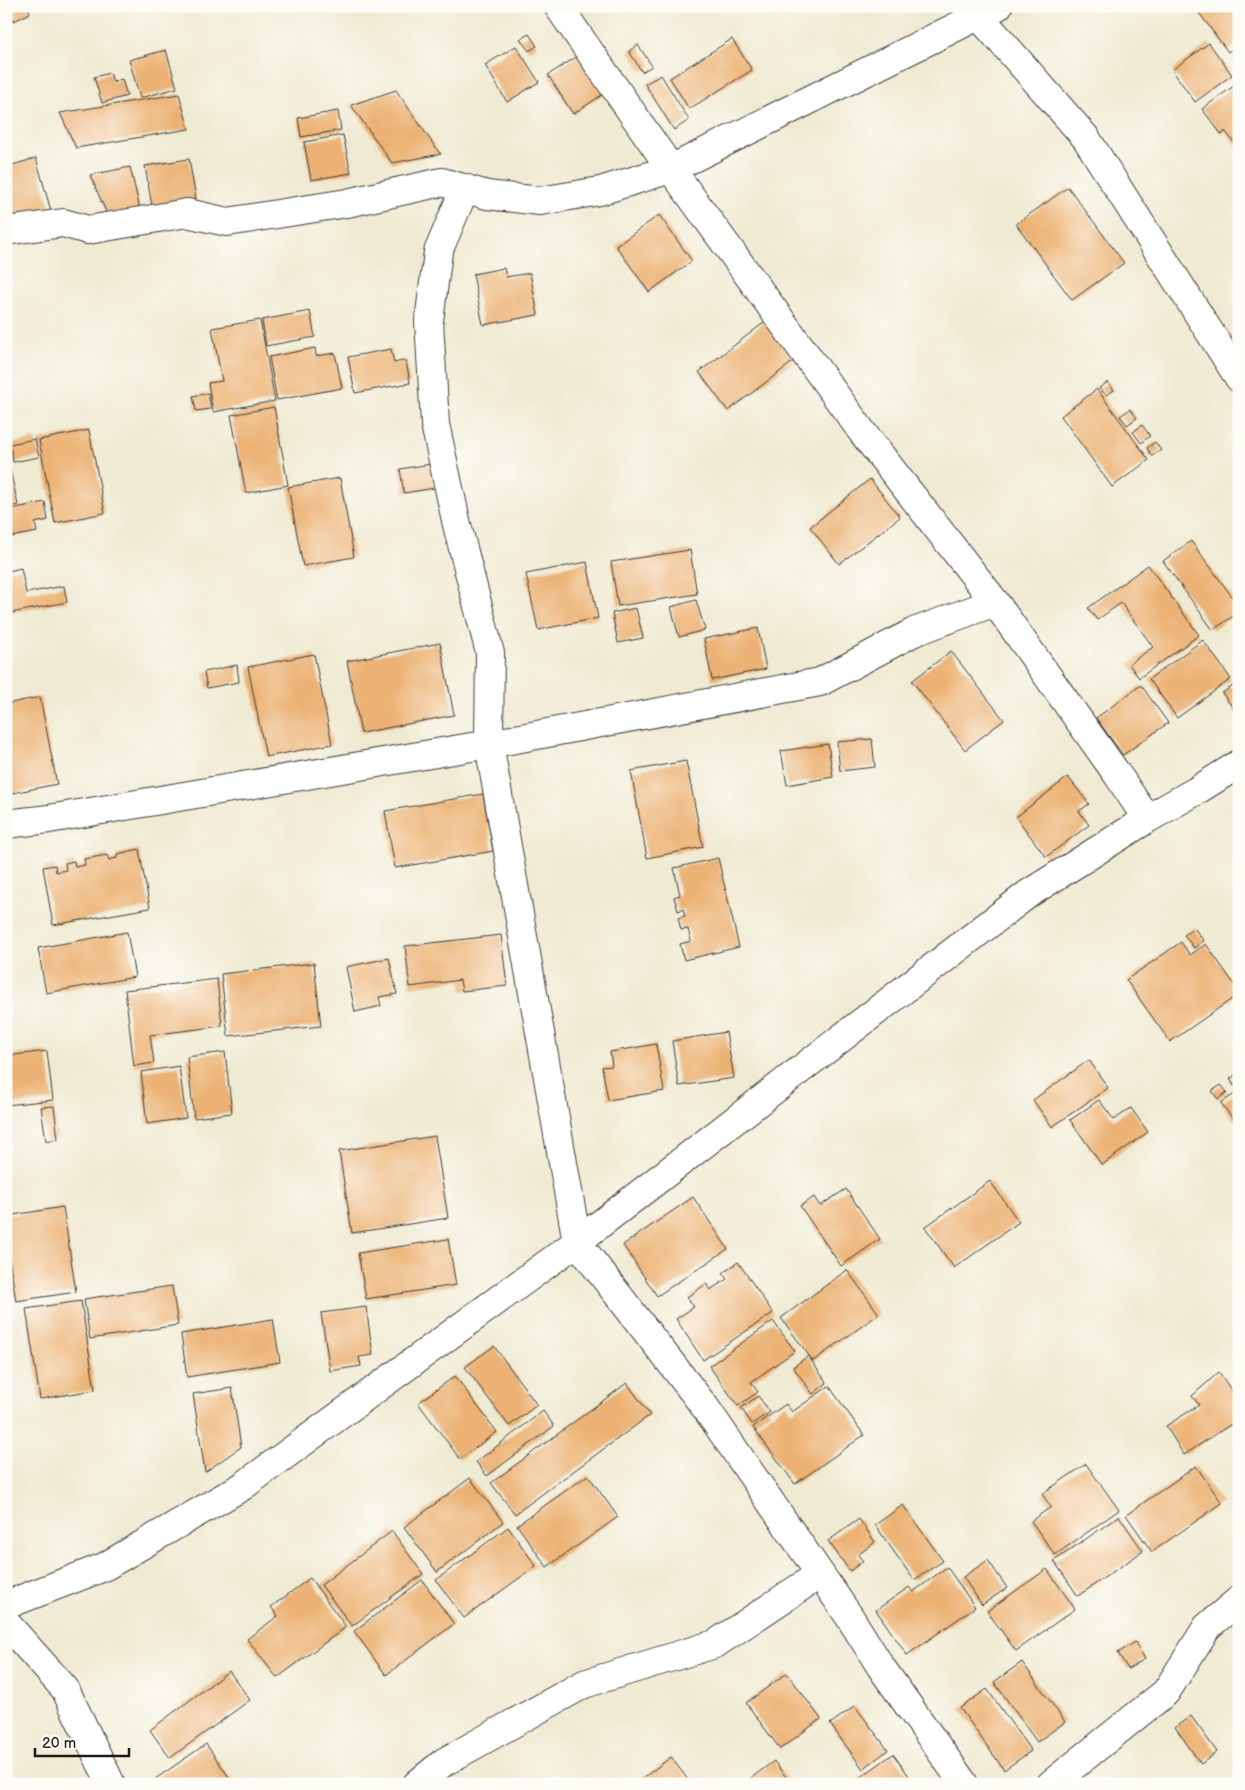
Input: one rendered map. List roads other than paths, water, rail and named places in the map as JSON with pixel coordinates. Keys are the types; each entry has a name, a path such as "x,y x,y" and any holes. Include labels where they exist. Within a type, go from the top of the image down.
{"street":[{"path":"558,6 671,169 863,433 995,602 1147,819"},
{"path":"6,231 63,223 88,230 187,212 227,222 347,204 442,182 487,194 540,201 600,191 671,169 988,11 1086,138 1239,378"},
{"path":"465,188 438,252 429,321 436,424 457,525 490,653 489,744 577,1242 705,1407 849,1616 881,1667 964,1784"},
{"path":"6,824 58,818 489,744 820,682 914,632 995,602"},
{"path":"6,1605 104,1567 243,1486 577,1242 1028,894 1239,764"},
{"path":"417,1784 444,1762 584,1684 715,1644 820,1574"},
{"path":"1051,1784 1166,1692 1206,1626 1239,1600"},
{"path":"6,1623 65,1688 111,1784"}]}
